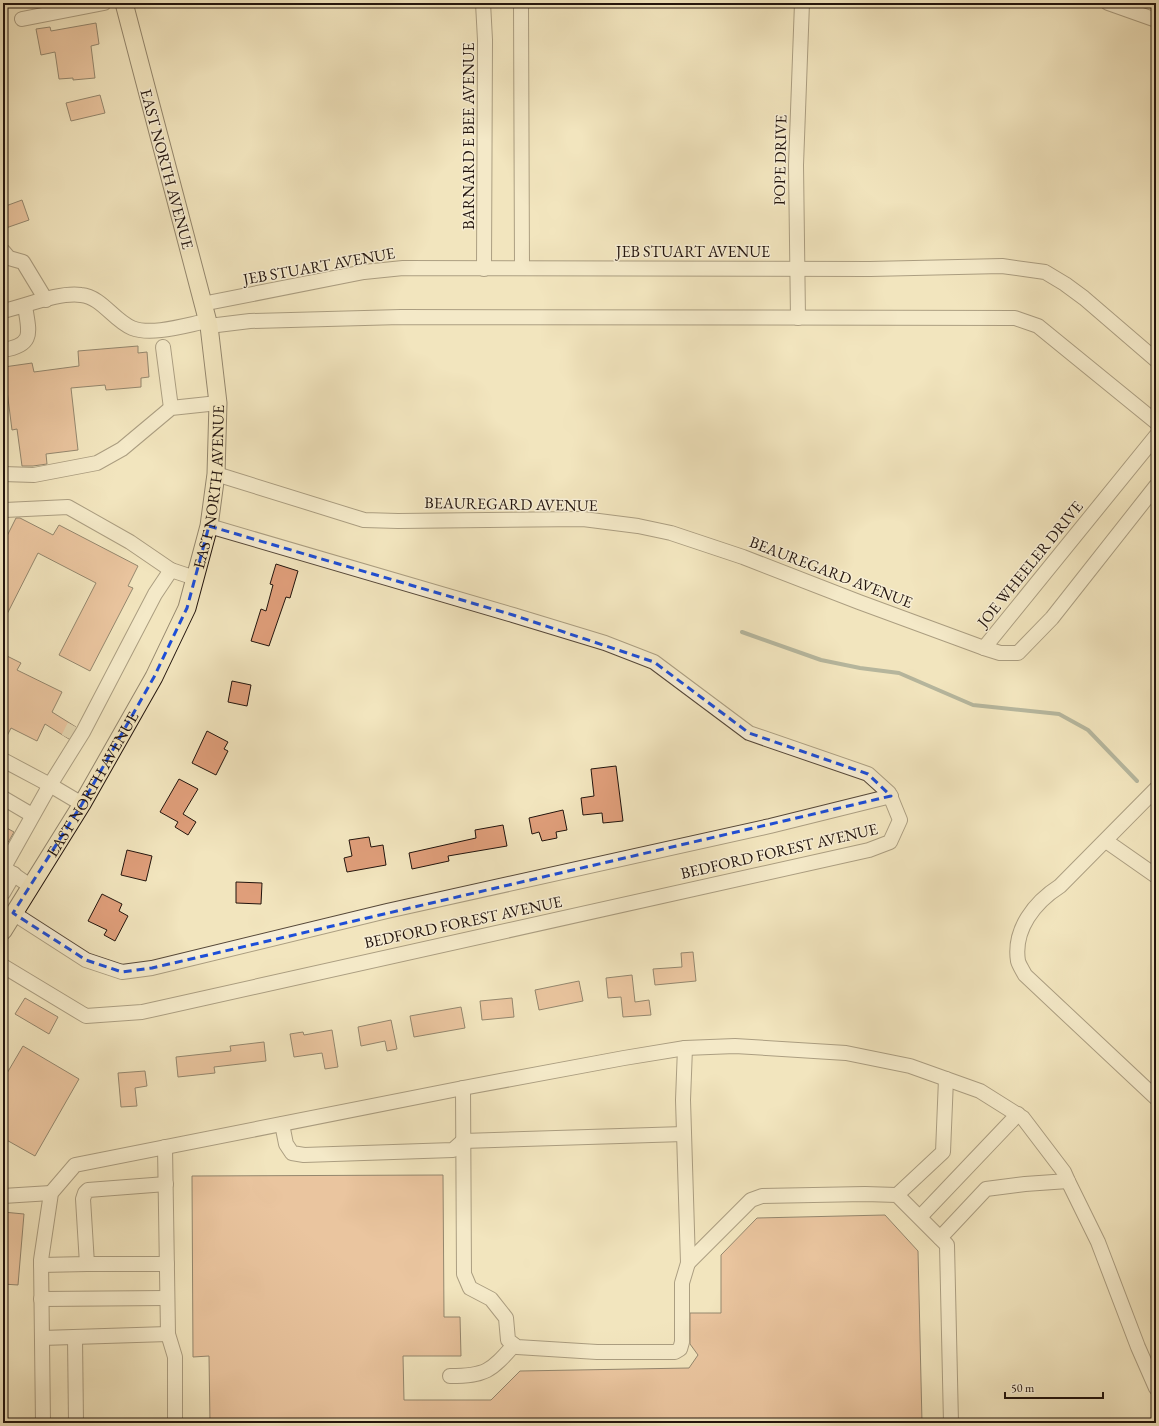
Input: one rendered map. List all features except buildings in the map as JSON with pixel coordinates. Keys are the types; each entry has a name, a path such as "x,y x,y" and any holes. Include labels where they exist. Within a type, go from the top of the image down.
{"main road":[{"name":"EAST NORTH AVENUE","path":"3,931 82,804 154,677 187,608 208,526 216,474 218,403 208,324 124,3"}],"street":[{"path":"22,19 104,3"},
{"name":"BARNARD E BEE AVENUE","path":"483,3 485,40 484,269"},
{"path":"521,3 522,267"},
{"name":"POPE DRIVE","path":"798,318 796,165 802,3"},
{"path":"1108,3 1156,20"},
{"path":"3,251 10,258 23,262 46,300"},
{"name":"JEB STUART AVENUE","path":"202,304 364,272 403,268 484,269 522,267 798,269 1002,266 1045,272 1065,284 1084,298 1156,360"},
{"path":"3,310 25,306 65,295 81,295 93,299 131,327 148,331 208,324 401,317 1015,318 1038,326 1156,422"},
{"path":"3,350 16,348 25,342 30,333 25,306"},
{"path":"164,347 171,408"},
{"path":"3,474 34,475 97,463 122,449 171,408 218,403"},
{"name":"JOE WHEELER DRIVE","path":"1156,436 984,648 1000,653 1018,653 1052,618 1156,486"},
{"name":"BEAUREGARD AVENUE","path":"216,474 364,520 583,519 638,526 671,533 743,557 858,602 984,648"},
{"path":"3,512 5,510 68,507 130,542 171,570 195,578"},
{"path":"208,526 513,615 604,643 654,662 749,733 868,774 890,796"},
{"path":"3,893 7,869 32,815 94,712 155,594 171,570"},
{"path":"62,766 61,751 71,732 94,712"},
{"path":"3,760 82,804"},
{"path":"1156,789 1060,886 1037,904 1022,930 1019,944 1018,962 1025,975 1156,1098"},
{"name":"BEDFORD FOREST AVENUE","path":"3,966 86,1016 111,1016 142,1012 869,850 890,842 900,820 890,796 770,826 387,911 152,968 122,972 86,960 13,913"},
{"path":"3,798 32,815"},
{"path":"1106,841 1156,876"},
{"path":"7,869 30,886"},
{"path":"43,1423 41,1265 51,1193 75,1165 463,1088 685,1048 735,1046 846,1053 910,1066 980,1091 1023,1118 1064,1172 1098,1242 1138,1347 1156,1388"},
{"path":"463,1088 464,1274 470,1288 491,1299 506,1318 508,1340 514,1345 523,1348 555,1348 597,1352 675,1352 680,1348 682,1342 682,1283 688,1263 684,1134 685,1048"},
{"path":"897,1195 943,1152 946,1079"},
{"path":"920,1217 1018,1114"},
{"path":"282,1124 286,1144 292,1152 304,1155 453,1150 463,1141 684,1134"},
{"path":"165,1147 168,1334 175,1357 175,1423"},
{"path":"940,1238 986,1190 1025,1184 1068,1181"},
{"path":"87,1264 83,1199 85,1193 88,1190 96,1188 166,1184"},
{"path":"3,1196 51,1193"},
{"path":"688,1263 751,1200 762,1196 865,1194 897,1195 947,1245 951,1423"},
{"path":"41,1265 167,1264"},
{"path":"41,1299 167,1298"},
{"path":"42,1338 168,1334"},
{"path":"75,1337 76,1423"},
{"path":"450,1376 471,1376 488,1372 514,1345"}],"highlighted area":[{"path":"209,526 513,615 654,662 749,733 868,774 891,796 152,968 122,972 86,960 13,913 82,804 154,677 187,608"}],"waterway":[{"path":"742,632 821,660 860,668 899,673 973,705 1059,714 1088,730 1137,781"}],"tunnel":[{"path":"68,738 74,726"}]}
